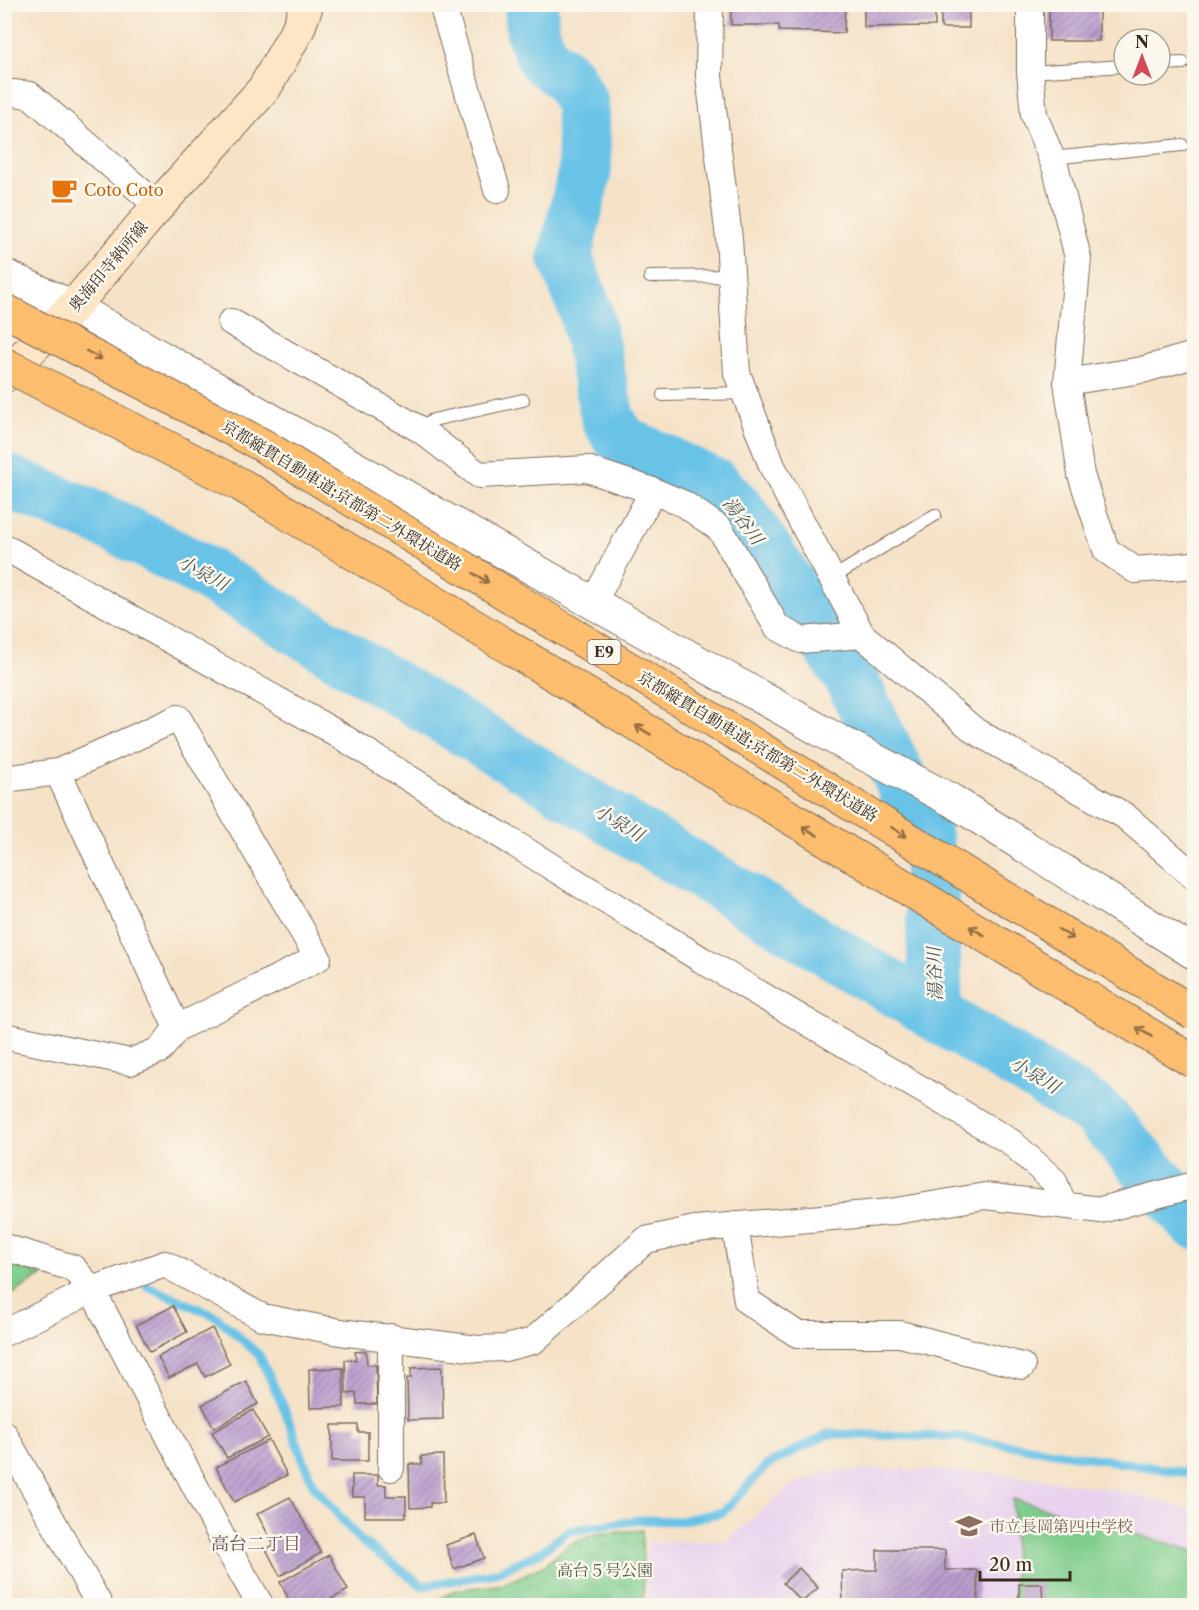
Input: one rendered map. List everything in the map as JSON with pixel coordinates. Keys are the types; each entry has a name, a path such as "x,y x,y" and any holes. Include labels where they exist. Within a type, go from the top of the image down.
{"highway":[{"name":"京都縦貫自動車道;京都第二外環状道路","path":"4,310 261,445 1194,1013"},
{"path":"4,364 241,485 1194,1062"}],"main road":[{"name":"奥海印寺納所線","path":"4,376 73,307 158,206 264,89 297,29 307,4"}],"street":[{"path":"442,4 497,190"},
{"path":"710,4 709,76 729,238 737,373 772,466 862,635 975,731 1125,816 1194,876"},
{"path":"1030,4 1030,72 1034,115 1052,158 1078,258 1067,382 1081,475 1106,549 1135,570 1194,565"},
{"path":"4,92 30,94 158,206"},
{"path":"4,275 73,307 593,603 843,743 951,800 1194,953"},
{"path":"231,322 422,430 479,474 587,469 684,504 720,529 777,627 801,640 862,635"},
{"path":"1067,382 1142,370 1194,355"},
{"path":"593,603 653,491"},
{"path":"4,547 332,730 702,960 1011,1142 1054,1181 1063,1205"},
{"path":"4,779 58,771 178,718 318,958 177,1028 160,1050 130,1062 4,1036"},
{"path":"58,771 177,1028"},
{"path":"4,1333 92,1290 165,1264 262,1317 340,1332 478,1349 505,1348 533,1341 646,1240 695,1229 890,1212 985,1196 1101,1210 1194,1185"},
{"path":"735,1225 747,1301 797,1334 900,1334 1022,1366"},
{"path":"4,1247 73,1268 92,1290 228,1549 261,1605"},
{"path":"391,1337 391,1468"},
{"path":"4,1434 100,1605"}],"lane":[{"path":"1172,63 1183,63"},
{"path":"1030,72 1112,67"},
{"path":"1052,158 1182,145"},
{"path":"650,277 731,276"},
{"path":"663,394 745,393"},
{"path":"422,430 433,420 523,399"},
{"path":"832,578 935,515"}],"shaded area":[{"name":"市立長岡第四中学校","path":"889,1469 1000,1473 1116,1490 1194,1510 1194,1605 648,1605 647,1542 726,1541 793,1484 829,1472"}],"green space":[{"path":"5,1263 43,1275 5,1299"},
{"path":"1013,1499 1194,1551 1194,1605 1014,1605"},
{"name":"高台５号公園","path":"642,1530 644,1605 427,1605 456,1590 504,1584 545,1565 569,1544 597,1534"}],"building":[{"path":"731,4 845,4 844,33 779,31 779,25 731,25"},
{"path":"864,4 935,4 935,26 864,27"},
{"path":"941,4 969,4 969,28 941,28"},
{"path":"1049,4 1099,4 1099,41 1049,41"},
{"path":"173,1306 187,1332 150,1352 136,1325"},
{"path":"212,1328 230,1364 205,1377 198,1364 169,1378 158,1357"},
{"path":"366,1351 367,1365 376,1365 377,1404 357,1404 356,1393 346,1394 345,1360 356,1360 355,1352"},
{"path":"442,1367 443,1419 408,1420 407,1378 411,1378 411,1368"},
{"path":"343,1368 344,1407 310,1408 309,1369"},
{"path":"246,1381 258,1404 214,1428 202,1405"},
{"path":"253,1410 268,1437 227,1458 212,1432"},
{"path":"332,1425 358,1425 358,1432 368,1432 368,1461 332,1461"},
{"path":"269,1440 287,1475 234,1502 216,1467"},
{"path":"443,1455 444,1503 430,1503 430,1507 410,1508 409,1464 422,1464 421,1456"},
{"path":"352,1475 378,1475 378,1485 386,1485 386,1496 406,1496 406,1517 365,1517 365,1497 352,1497"},
{"path":"290,1497 321,1553 280,1576 266,1549 274,1545 257,1514"},
{"path":"476,1535 484,1558 454,1569 446,1545"},
{"path":"877,1550 945,1550 945,1570 977,1570 978,1606 843,1606 842,1571 877,1570"},
{"path":"329,1555 348,1590 319,1606 292,1606 280,1582"},
{"path":"799,1568 818,1588 802,1602 783,1583"},
{"path":"1019,1584 1042,1584 1043,1606 1019,1606"}],"waterway":[{"name":"湯谷川","path":"531,4 533,33 543,58 569,79 582,104 585,170 565,257 585,309 608,419 621,441 716,486 740,512 849,675 922,823 931,866 936,1014"},
{"name":"小泉川","path":"4,480 104,521 199,569 1097,1112 1194,1222"},
{"path":"147,1286 217,1317 259,1355 284,1408 313,1485 360,1540 423,1586 495,1573 541,1552 568,1531 639,1520 680,1521 723,1512 767,1465 828,1434 959,1437 1194,1474"}],"place":[{"name":"Coto Coto","path":"64,190"},
{"name":"市立長岡第四中学校","path":"969,1526"}],"district":[{"name":"高台二丁目","path":"256,1544"}]}
